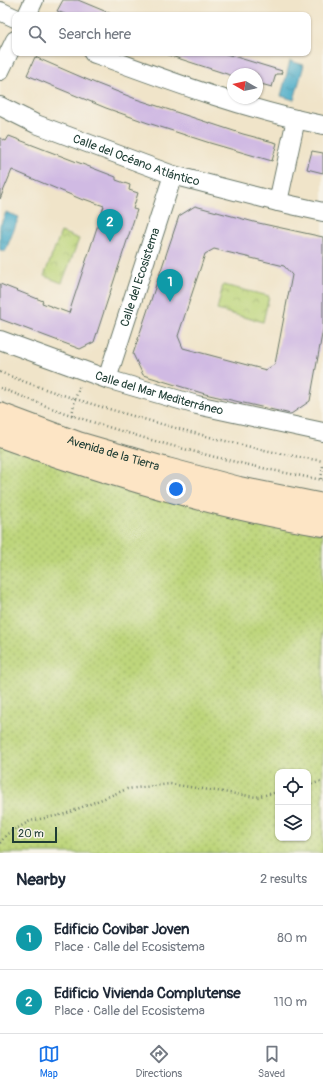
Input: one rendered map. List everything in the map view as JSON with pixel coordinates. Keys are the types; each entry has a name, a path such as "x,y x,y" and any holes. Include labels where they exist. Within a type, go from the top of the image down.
{"street":[{"path":"28,12 34,0"},
{"path":"0,11 12,17"},
{"path":"0,71 12,46"},
{"path":"101,56 219,98 323,125"},
{"name":"Calle del Océano Atlántico","path":"0,106 36,124 173,175 323,212"},
{"path":"278,202 296,119"},
{"name":"Calle del Ecosistema","path":"107,379 173,175"},
{"name":"Calle del Mar Mediterráneo","path":"0,340 85,372 197,405 323,432"},
{"name":"Avenida de la Tierra","path":"0,414 78,443 167,469 239,488 323,505"},
{"name":"Avenida de la Tierra","path":"0,436 72,462 235,508 323,525"}],"path":[{"path":"0,372 75,399 195,434 278,454 323,462"},
{"path":"72,415 75,399 85,372"},
{"path":"0,388 121,432 256,467 322,480 323,466"},
{"path":"311,784 323,781"},
{"path":"0,843 7,834 30,821 65,814 127,789 170,784 256,797 275,793"}],"green space":[{"path":"61,232 79,239 62,283 44,276"},
{"path":"223,285 269,296 263,322 217,310"},
{"path":"0,444 323,534 323,853 0,853"}],"water":[{"path":"290,61 304,65 294,100 281,96"},
{"path":"6,212 19,217 5,252 0,250 0,226"}],"building":[{"path":"63,0 78,0 107,12 60,12 57,11"},
{"path":"171,56 233,56 282,71 281,74 276,74 272,87 263,85 263,68 227,68 227,74"},
{"path":"35,57 136,99 243,134 277,143 272,161 148,123 106,108 27,75"},
{"path":"9,136 116,177 116,180 130,185 129,190 138,193 133,209 137,210 94,342 80,349 0,319 0,284 43,301 42,303 69,313 104,206 84,199 83,200 12,170 0,199 0,138 6,141"},
{"path":"312,151 323,153 323,173 307,169"},
{"path":"195,206 254,222 323,237 323,329 310,401 291,414 205,394 143,375 133,354 179,216","holes":["214,249 284,266 292,275 275,364 266,370 183,348 178,336 205,254"]}],"place":[{"name":"Edificio Vivienda Complutense","path":"110,242"},
{"name":"Edificio Covibar Joven","path":"170,302"}]}
